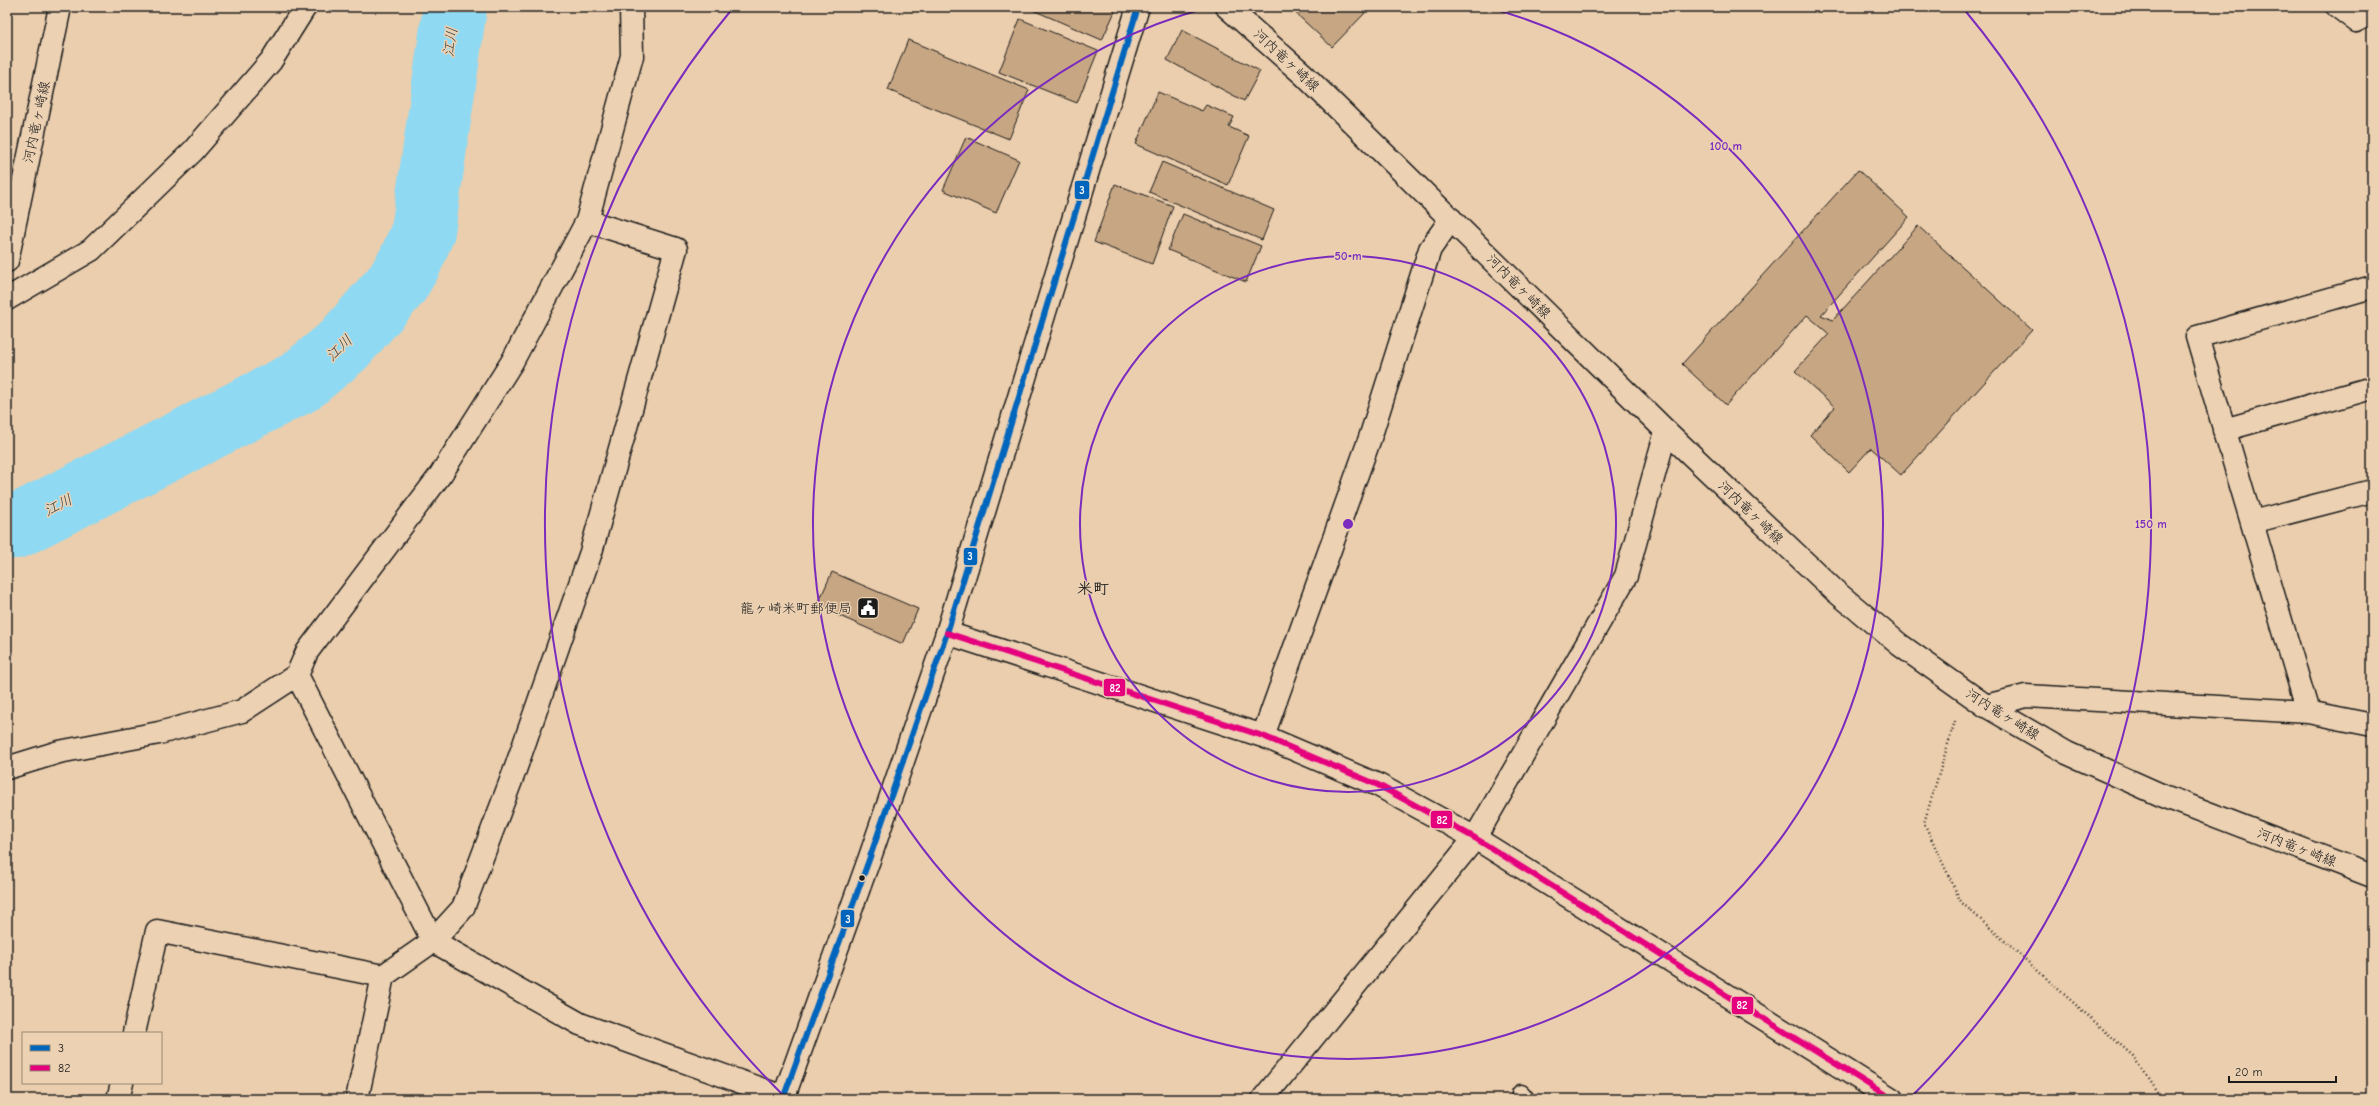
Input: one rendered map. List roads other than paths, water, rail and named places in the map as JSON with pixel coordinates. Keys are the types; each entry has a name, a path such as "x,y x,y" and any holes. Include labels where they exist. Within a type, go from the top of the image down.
{"street":[{"name":"河内竜ヶ崎線","path":"7,261 60,7"},
{"path":"7,299 91,250 193,151 271,61 305,7"},
{"path":"7,768 59,752 159,733 242,711 297,675 307,652 441,474 512,362 587,221 632,56 631,7"},
{"path":"297,675 433,940 580,1024 783,1098 870,857 947,633 1138,7"},
{"name":"河内竜ヶ崎線","path":"1227,7 1303,74 1666,431 1834,590 1900,645 1986,706 2067,753 2161,795 2372,876"},
{"path":"1264,736 1370,438 1430,249 1451,219"},
{"path":"357,1099 383,976 433,940 463,908 516,770 591,552 676,249 587,221"},
{"path":"2308,712 2197,337 2372,287"},
{"path":"2224,430 2372,388"},
{"path":"1263,1099 1475,838 1626,576 1666,431"},
{"path":"2252,522 2372,491"},
{"path":"947,633 1264,736 1378,785 1475,838 1892,1099"},
{"path":"1986,706 2026,696 2308,712 2372,725"},
{"path":"134,1032 157,931 383,976"},
{"path":"118,1099 122,1084"}],"lane":[{"path":"2335,7 2356,23 2372,15"}],"waterway":[{"name":"江川","path":"15,527 300,382 343,346 397,284 410,262 423,231 455,7"}],"place":[{"name":"龍ヶ崎米町郵便局","path":"868,608"}],"district":[{"name":"米町","path":"1093,588"}]}
